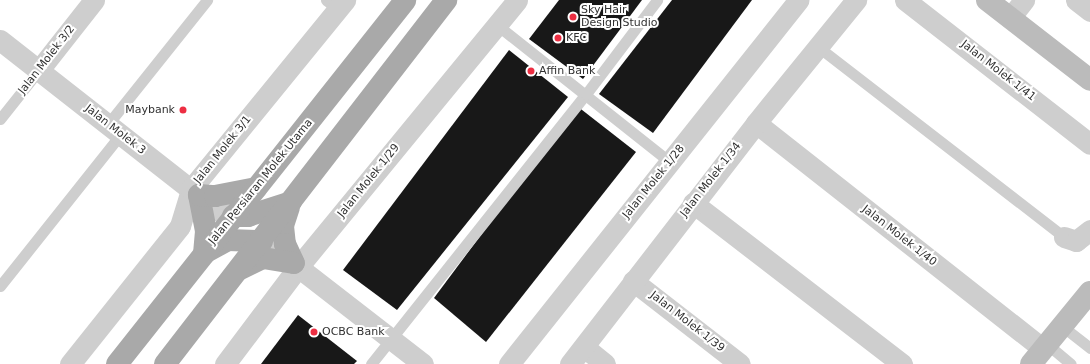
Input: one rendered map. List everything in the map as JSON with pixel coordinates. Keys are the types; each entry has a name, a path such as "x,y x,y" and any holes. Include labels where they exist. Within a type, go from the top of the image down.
{"main road":[{"name":"Jalan Persiaran Molek Utama","path":"117,364 405,0"},
{"path":"165,364 262,241 446,0"},
{"path":"204,254 205,224 195,192 221,195 256,188"},
{"path":"233,216 248,216 291,202"},
{"path":"291,202 283,226 285,244 296,265"},
{"path":"204,254 228,240 262,241"},
{"path":"239,269 263,258 296,265"}],"street":[{"name":"Jalan Molek 3/2","path":"39,70 94,0"},
{"name":"Jalan Molek 1/29","path":"224,364 296,265 497,26 517,0"},
{"name":"Jalan Molek 1/28","path":"509,364 799,0"},
{"name":"Jalan Molek 1/34","path":"570,364 693,203 817,46 856,0"},
{"name":"Jalan Molek 1/41","path":"905,0 1090,144"},
{"path":"987,0 1090,80"},
{"path":"1010,18 1024,0"},
{"path":"1076,0 1090,11"},
{"name":"Jalan Molek 3/1","path":"70,364 180,226 195,192 337,3"},
{"name":"Jalan Molek 3","path":"0,40 217,210 233,216"},
{"name":"Jalan Molek 1/40","path":"756,123 1040,353"},
{"path":"693,203 902,364"},
{"path":"1064,237 1076,241 1090,230"},
{"path":"262,241 273,244 296,265 423,364"},
{"name":"Jalan Molek 1/39","path":"633,281 740,364"},
{"path":"1040,353 1088,298"},
{"path":"584,347 605,364"}],"lane":[{"path":"0,286 208,0"},
{"path":"371,364 586,94 657,0"},
{"path":"497,26 586,94 670,162"},
{"path":"817,46 1064,237"},
{"name":"Jalan Molek 3/2","path":"0,119 39,70"},
{"path":"1062,326 1090,348"},
{"path":"1040,353 1071,364"}],"building":[{"path":"559,0 642,0 583,79 529,39"},
{"path":"672,0 752,0 653,133 599,94"},
{"path":"509,50 568,97 397,310 343,270"},
{"path":"577,106 636,152 486,342 434,298"},
{"path":"298,315 357,361 354,364 261,364"}],"place":[{"name":"Sky Hair Design Studio","path":"573,17"},
{"name":"KFC","path":"558,38"},
{"name":"Affin Bank","path":"531,71"},
{"name":"Maybank","path":"183,110"},
{"name":"OCBC Bank","path":"314,332"}]}
